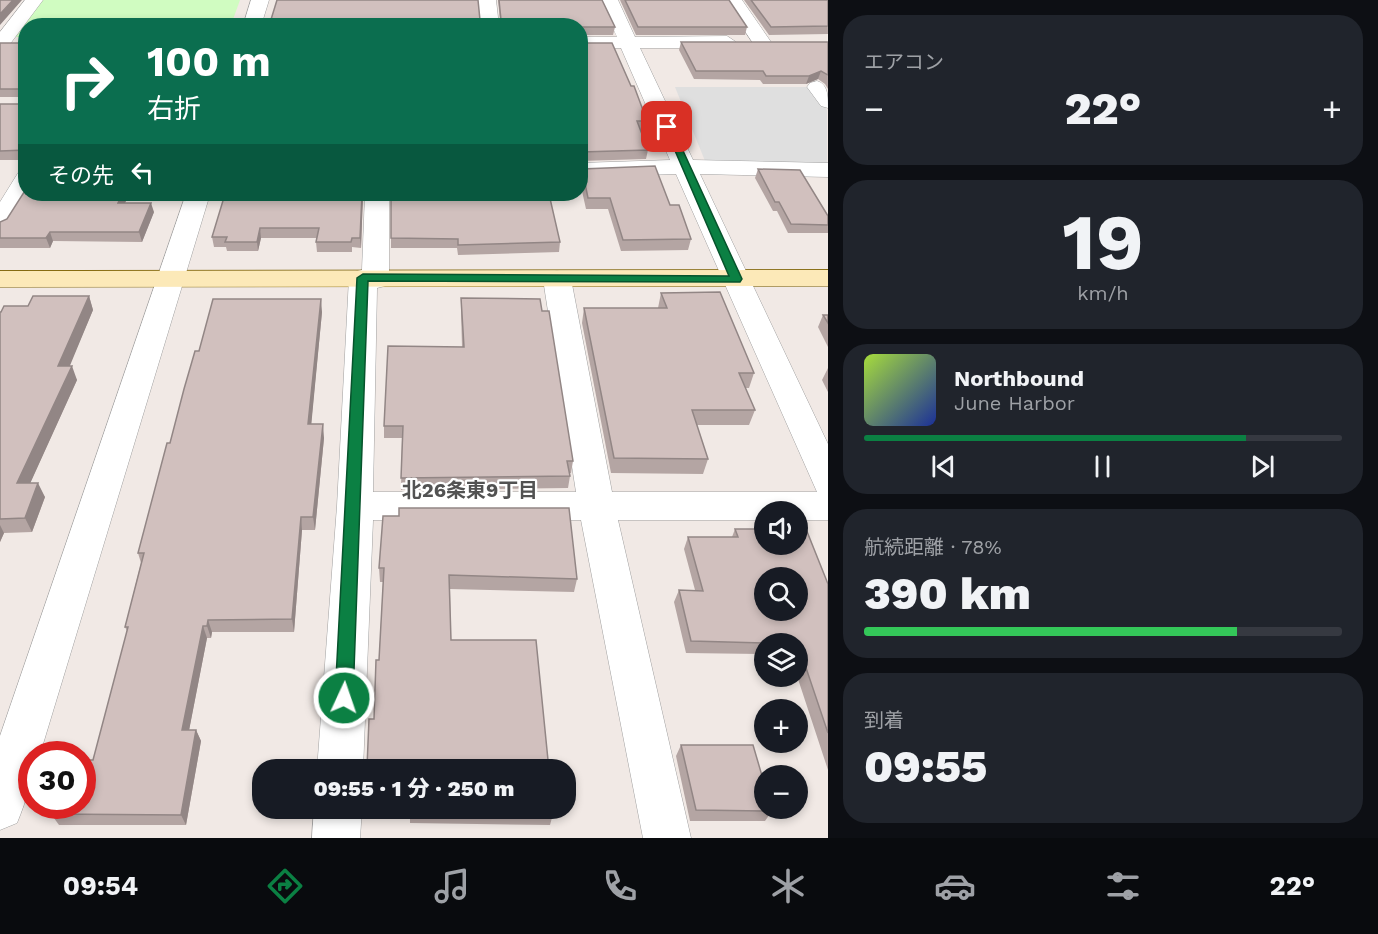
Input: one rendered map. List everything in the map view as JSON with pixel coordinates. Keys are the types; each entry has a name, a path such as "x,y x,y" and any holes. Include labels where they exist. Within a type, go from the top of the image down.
{"street":[{"path":"20,18 34,0"},
{"path":"254,18 260,0"},
{"path":"487,0 489,18"},
{"path":"609,0 828,482"},
{"path":"733,0 762,42"},
{"path":"0,44 18,21"},
{"path":"588,43 784,42"},
{"path":"0,44 18,44"},
{"path":"588,170 686,167 828,170"},
{"path":"0,223 18,177"},
{"path":"0,806 196,201"},
{"path":"341,759 369,279 376,201"},
{"path":"0,279 828,278"},
{"path":"557,279 596,505 667,838"},
{"path":"355,506 828,506"},
{"path":"336,838 337,819"}],"green space":[{"path":"42,0 240,0 234,18 28,18"}],"shaded area":[{"path":"675,87 811,87 827,110 827,163 705,161"}],"building":[{"path":"0,0 13,0 0,14"},
{"path":"277,0 478,0 480,18 271,18"},
{"path":"499,0 602,0 615,27 588,27 588,18 501,18"},
{"path":"625,0 729,0 747,27 638,27"},
{"path":"751,0 828,0 828,26 771,27"},
{"path":"681,42 828,42 828,75 821,71 809,76 766,76 763,71 696,71"},
{"path":"0,43 18,43 18,89 0,89"},
{"path":"588,43 612,43 631,86 634,86 647,121 637,121 648,150 588,152"},
{"path":"0,104 18,104 18,150 0,151"},
{"path":"655,166 670,205 679,205 691,239 623,240 610,198 588,198 588,169"},
{"path":"758,169 800,170 828,216 828,225 791,224 779,202 775,202"},
{"path":"18,201 151,203 139,232 50,232 46,238 0,238 0,222 7,219"},
{"path":"223,201 362,201 360,238 352,238 351,242 316,242 319,228 260,228 257,242 225,242 227,237 212,237"},
{"path":"391,201 551,201 560,242 458,245 458,239 391,238"},
{"path":"720,292 754,373 739,373 755,410 692,410 708,459 614,458 584,308 667,308 661,293"},
{"path":"33,296 89,296 58,366 72,366 17,483 38,483 25,518 0,519 0,312 4,306 28,306"},
{"path":"461,298 540,299 542,311 549,311 573,461 567,461 570,476 401,478 403,426 384,426 388,346 464,347"},
{"path":"213,299 321,299 308,424 323,424 313,517 301,517 292,619 208,620 207,626 203,626 182,730 196,730 181,815 96,814 96,749 128,627 125,627 144,553 138,553 167,443 170,443 195,351 199,351"},
{"path":"399,508 569,508 577,579 449,575 451,640 536,640 548,759 367,759 369,719 374,719 376,660 379,660 384,568 379,568 383,516 399,516"},
{"path":"735,529 754,529 754,555 808,555 808,534 828,584 828,733 808,674 808,633 754,633 754,643 691,641 679,590 703,591 688,537 738,537"},
{"path":"681,745 753,745 759,765 754,765 754,811 696,810"}],"district":[{"name":"北26条東9丁目","path":"470,490"}],"route":[{"path":"344,698 355,506 360,300 363,278 375,280 736,279 667,127"}]}
